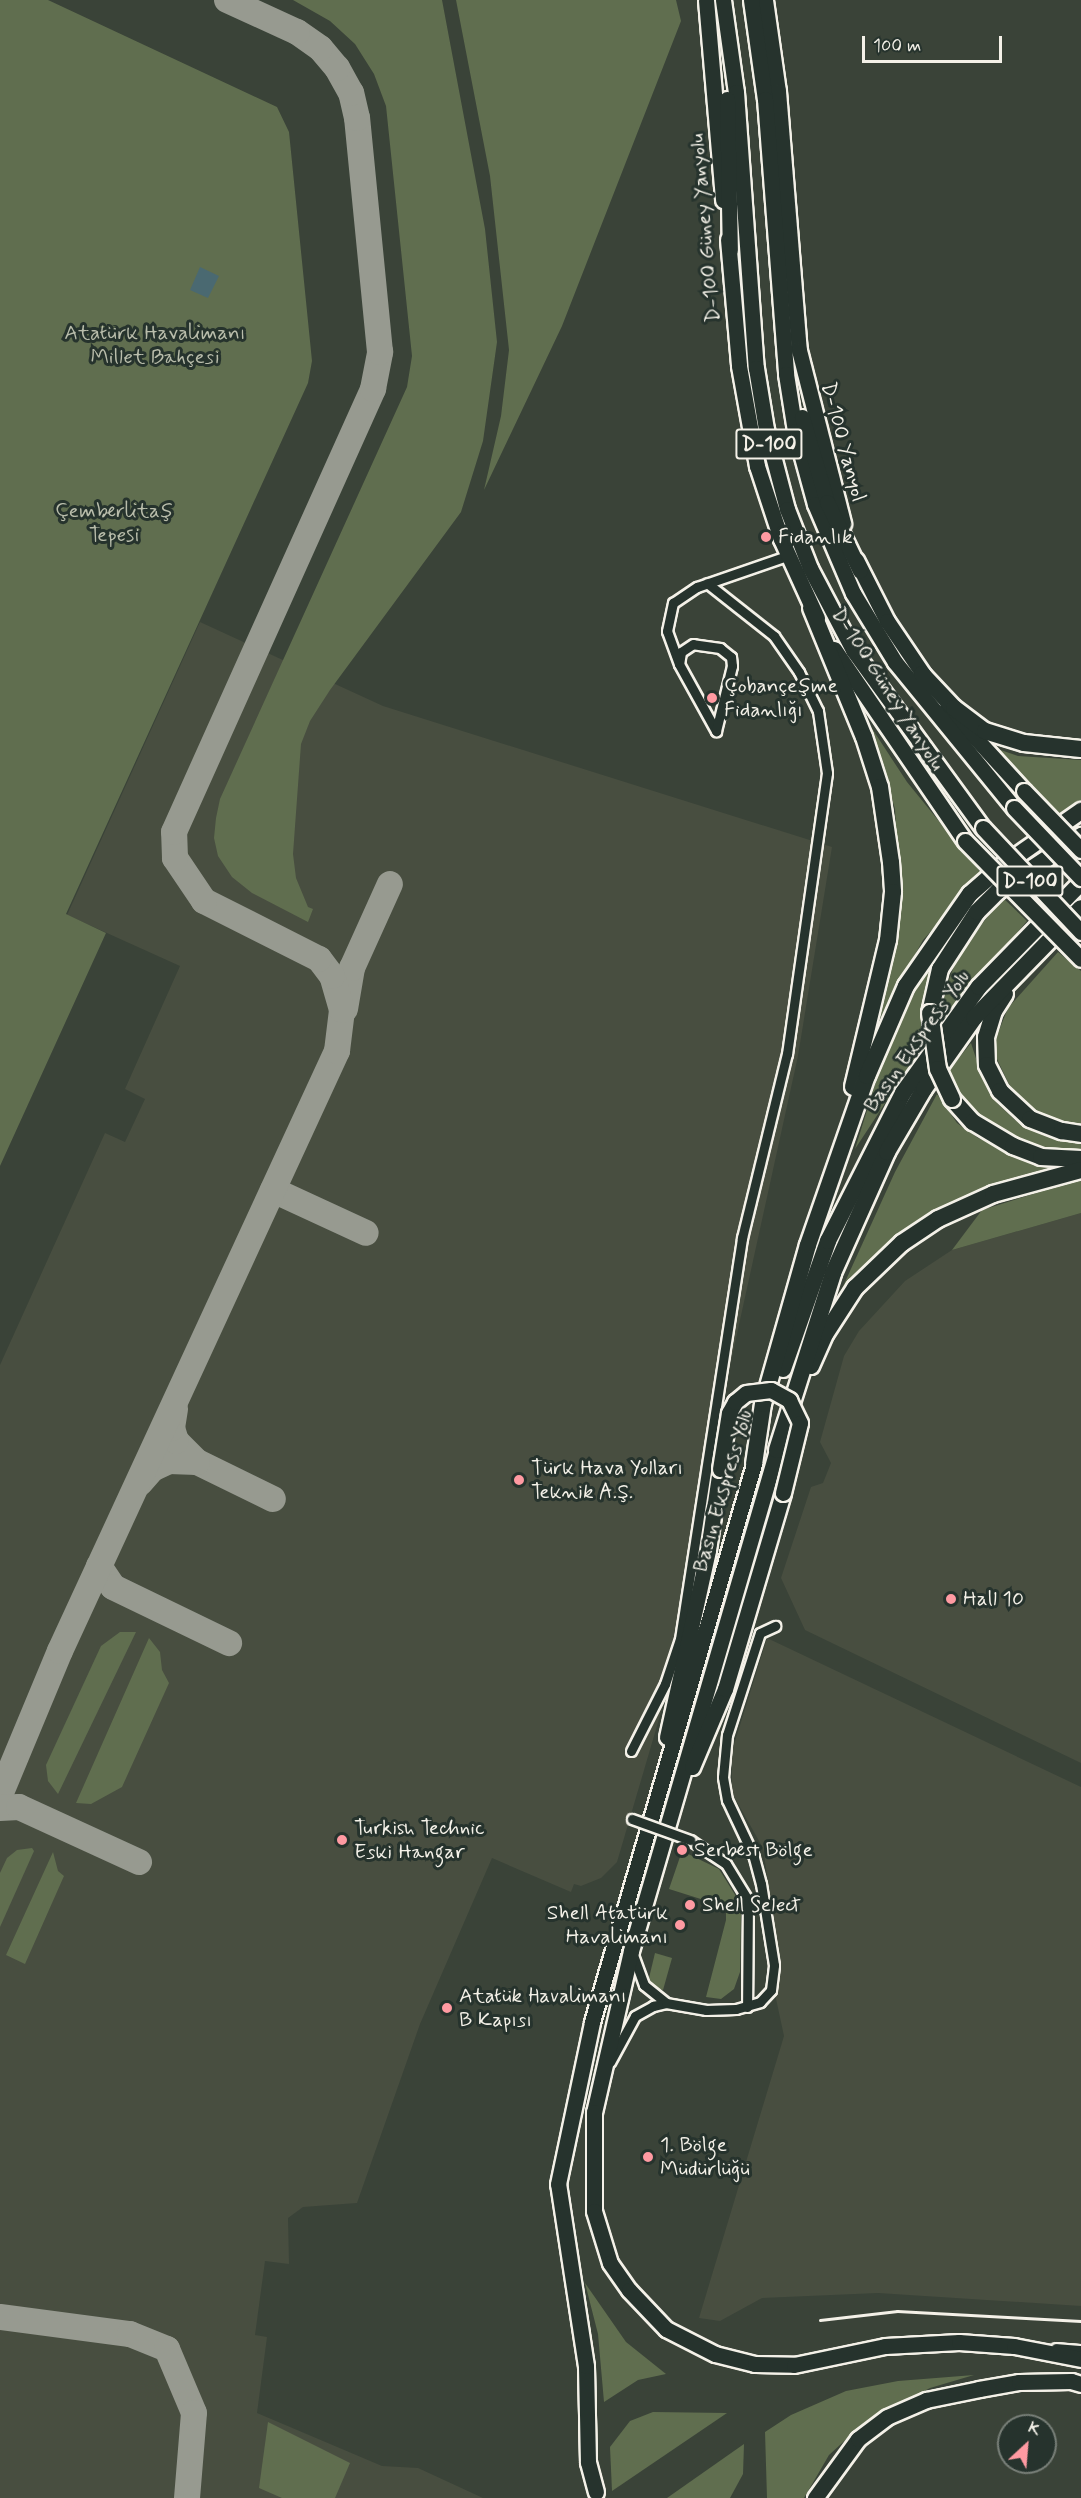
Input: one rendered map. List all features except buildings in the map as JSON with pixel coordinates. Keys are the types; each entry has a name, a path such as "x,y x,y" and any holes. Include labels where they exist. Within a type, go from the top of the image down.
{"highway":[{"path":"811,608 864,737 880,787 893,892 888,940 844,1116 838,1156"},
{"path":"922,674 954,708 985,731 1024,743 1081,749"},
{"path":"754,1464 756,1435 780,1338 838,1156 892,1013 944,927 985,881 1081,812"},
{"path":"1081,836 998,891 977,912 940,969 930,1013 938,1069 952,1099 973,1122 1013,1146 1041,1157 1081,1159"},
{"name":"Basın Ekspress Yolu","path":"754,1464 828,1241 882,1129 926,1059 979,987 1081,880"},
{"name":"Basın Ekspress Yolu","path":"777,1450 833,1273 887,1152 924,1089 974,1018 1081,908"},
{"path":"1041,948 994,1011 986,1036 987,1065 1000,1091 1021,1113 1044,1125 1081,1134"},
{"path":"777,1450 826,1333 855,1288 885,1257 919,1231 964,1206 1081,1170"}],"main road":[{"name":"D-100 Güney Yanyolu","path":"706,0 739,366 748,425 764,490 787,556 811,608 850,675 965,841 1007,888 1081,959"},
{"name":"D-100","path":"751,0 765,99 783,345 805,470 853,593 911,686 1014,808 1081,880"},
{"name":"D-100 Yanyol","path":"765,0 778,91 799,350 833,490 860,571 922,674 969,734 1081,850"},
{"path":"723,2 730,250"},
{"name":"D-100","path":"723,2 737,104 756,368 768,438 787,509 810,568 853,650 983,828 1081,932"},
{"path":"783,345 827,502 860,571"},
{"path":"669,1757 669,1719 708,1550 729,1413 735,1402 746,1393 771,1390 789,1400 800,1423 783,1493 717,1711 675,1799"},
{"name":"Basın Ekspress Yolu","path":"777,1450 631,1951 594,2112 594,2211 610,2263 628,2290 666,2330 716,2354 755,2364 794,2365 841,2358 885,2346 920,2343 1014,2346 1081,2359"},
{"name":"Basın Ekspress Yolu","path":"596,2492 588,2462 586,2366 558,2184 592,2022 754,1464"},
{"path":"814,2498 858,2439 887,2417 926,2400 979,2389 1076,2382"}],"street":[{"path":"679,664 681,652 693,644 720,648 731,657 732,666 716,730 679,664 667,631 669,615 683,593 787,556"},
{"path":"631,1751 665,1684 680,1639 742,1238 787,1054 827,773 818,711 799,672 774,636 707,584"},
{"path":"605,2071 635,2016 666,2003 722,2011 747,2007 771,1990 774,1965 758,1868 727,1800 724,1760 727,1735 760,1633 775,1626"},
{"path":"632,1819 690,1840 726,1864 748,1900 747,2007"},
{"path":"631,1951 644,1985 666,2003"},
{"path":"1014,2346 1081,2350"}],"shaded area":[{"path":"200,622 383,706 832,847 798,1056 715,1434 713,1473 684,1634 617,1862 601,1878 581,1886 574,1884 571,1892 492,1858 420,2024 357,2203 303,2207 288,2218 289,2264 265,2261 255,2335 267,2337 257,2413 382,2466 418,2468 483,2498 0,2498 0,1365 105,1133 125,1142 145,1099 125,1089 180,966 67,915"},
{"path":"1081,1213 1081,1763 805,1630 781,1578 811,1487 823,1483 831,1463 820,1442 844,1356 859,1331 905,1281 952,1250"},
{"path":"767,1638 1081,1787 1081,2306 878,2293 762,2298 720,2321 699,2318 784,2036 775,1994 781,1968 763,1848 732,1793 732,1751"}],"green space":[{"name":"Atatürk Havalimanı Millet Bahçesi","path":"0,0 48,0 277,107 289,132 312,361 308,383 66,914 106,933 0,1166"},
{"path":"293,0 442,0 485,229 497,342 483,441 461,512 330,690 310,721 301,744 293,854 296,878 308,907 313,909 308,922 252,893 232,877 218,856 214,838 216,818 220,799 407,387 412,356 386,106 374,74 355,44 330,21"},
{"path":"456,0 676,0 681,21 562,326 484,490 501,416 509,350 490,176"},
{"path":"871,727 907,782 982,874 923,940 877,1024 895,947 900,900 895,809"},
{"path":"992,747 1018,756 1081,760 1081,806 1061,818"},
{"path":"1002,897 1027,921 938,1028 941,1002 957,958"},
{"path":"1058,952 1081,971 1081,1126 1049,1119 1014,1095 996,1057 996,1038 1008,1008"},
{"path":"931,961 923,1005 922,1047 855,1149 887,1046"},
{"path":"971,1043 983,1080 998,1104 1015,1120 1039,1131 1081,1141 1081,1151 1038,1147 996,1128 978,1114 962,1096 949,1070"},
{"path":"937,1094 957,1123 978,1138 1039,1163 1060,1165 976,1195 911,1228 884,1248 835,1304 895,1172"},
{"path":"1081,1179 1081,1213 952,1250 982,1210"},
{"path":"120,1632 136,1632 58,1794 48,1781 46,1765 101,1646"},
{"path":"149,1638 160,1652 162,1670 169,1683 122,1787 91,1804 76,1803"},
{"path":"32,1848 34,1851 0,1927 0,1873 7,1858 17,1850"},
{"path":"682,1851 719,1869 737,1898 741,1915 740,1972 734,1989 721,1999 706,1997 726,1920 726,1907 669,1889"},
{"path":"53,1852 58,1871 64,1876 25,1964 6,1955"},
{"path":"655,1953 672,1958 663,1990 654,1987 649,1978"},
{"path":"585,2283 626,2342 666,2374 638,2380 604,2402 598,2334"},
{"path":"974,2375 930,2388 864,2423 829,2455 804,2498 767,2498 765,2432 791,2415 846,2391 898,2381"},
{"path":"653,2412 727,2413 612,2491 610,2447 630,2421"},
{"path":"268,2422 350,2463 335,2498 282,2498 259,2488"},
{"path":"744,2444 743,2474 730,2498 667,2498"}],"water":[{"path":"200,267 219,276 208,298 190,290"}],"taxiway":[{"path":"0,1795 60,1651 337,1051 342,1010 332,976 319,959 204,901 175,858 174,832 373,389 380,352 357,118 351,93 337,68 320,48 297,32 227,0"},
{"path":"345,1009 352,968 390,884"},
{"path":"273,1190 366,1233"},
{"path":"140,1483 152,1469 169,1461 197,1462 176,1441 172,1428 175,1409"},
{"path":"183,1455 273,1499"},
{"path":"99,1566 113,1587 229,1643"},
{"path":"0,1808 19,1807 139,1862"},
{"path":"0,2317 130,2334 167,2349 194,2413 187,2498"}],"railway":[{"path":"820,2320 897,2311 1081,2321"}],"place":[{"name":"Fidanlık","path":"766,537"},
{"name":"Çobançeşme Fidanlığı","path":"712,698"},
{"name":"Türk Hava Yolları Teknik A.Ş.","path":"519,1480"},
{"name":"Hall 10","path":"951,1599"},
{"name":"Turkish Technic Eski Hangar","path":"342,1840"},
{"name":"Serbest Bölge","path":"682,1850"},
{"name":"Shell Select","path":"690,1905"},
{"name":"Shell Atatürk Havalimanı","path":"680,1925"},
{"name":"Atatük Havalimanı B Kapısı","path":"447,2008"},
{"name":"1. Bölge Müdürlüğü","path":"648,2157"}],"park label":[{"name":"Çemberlitaş Tepesi","path":"114,523"}]}
